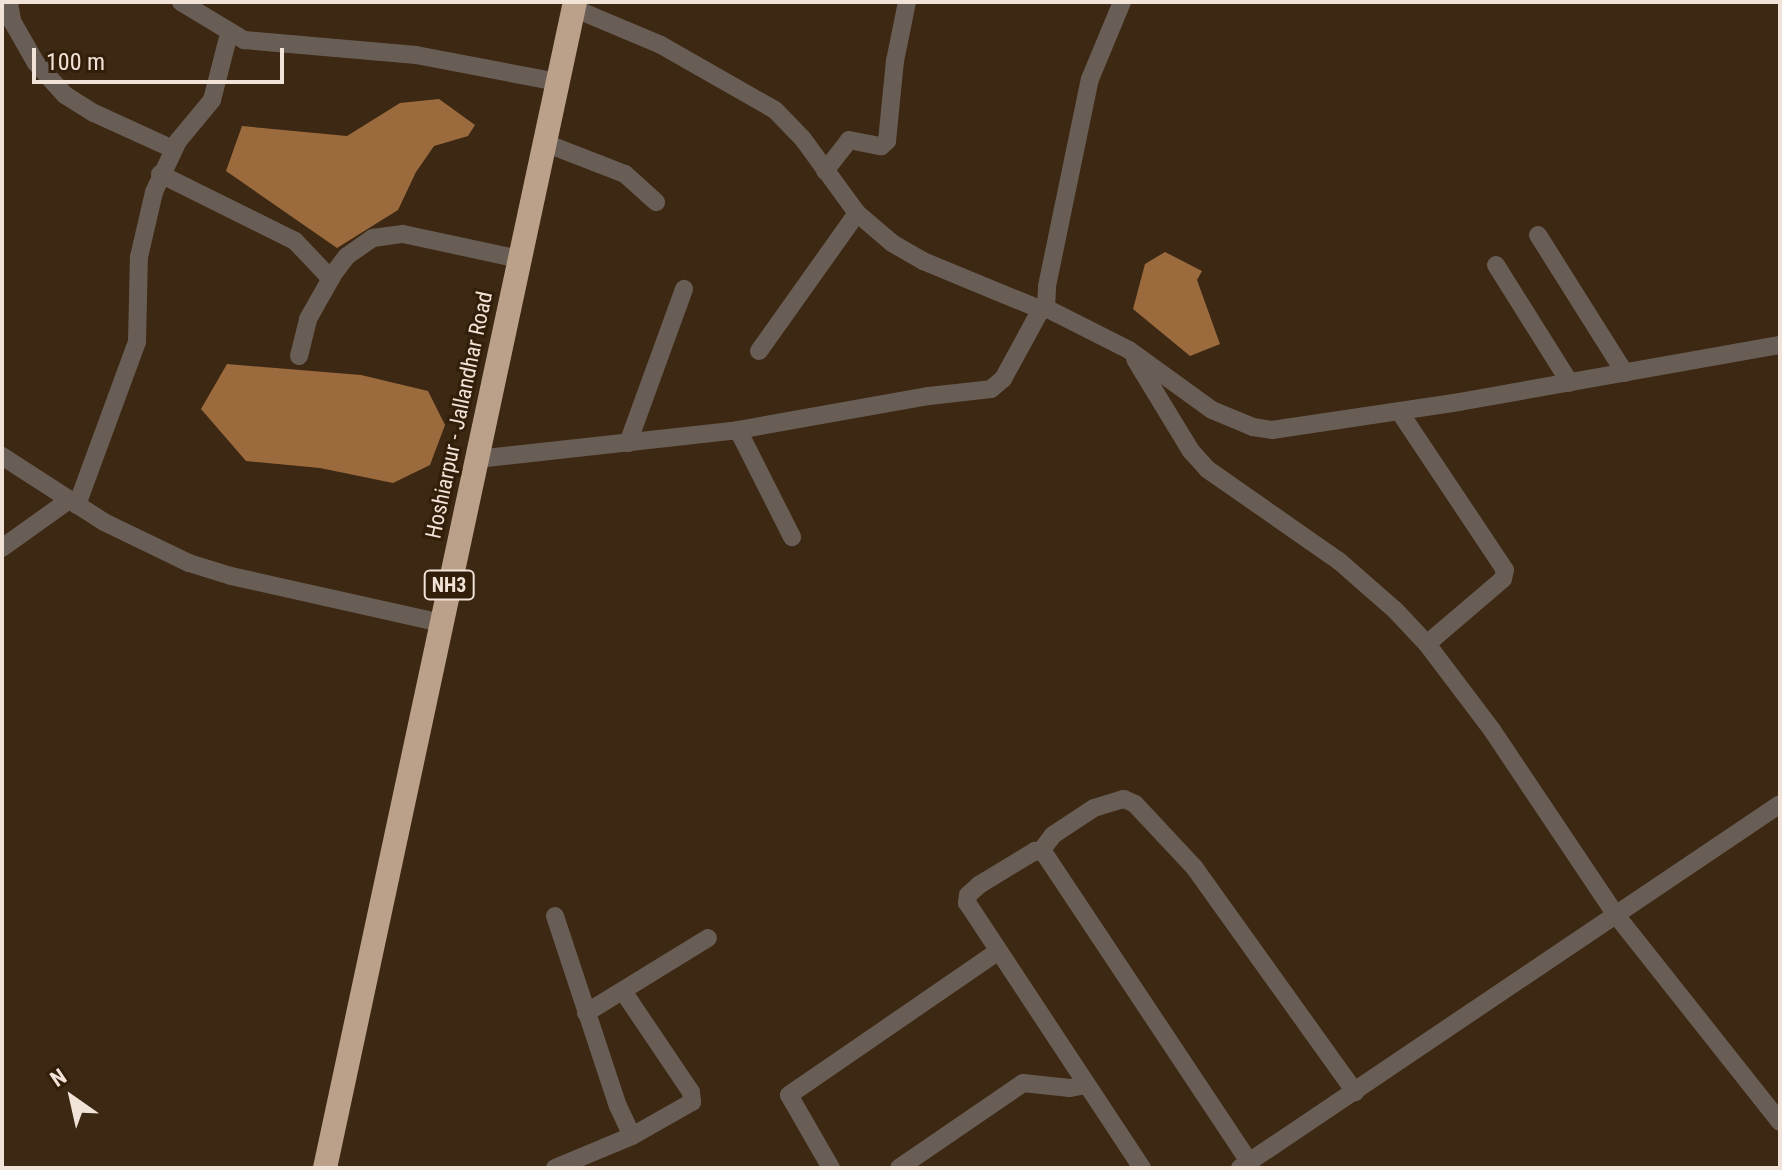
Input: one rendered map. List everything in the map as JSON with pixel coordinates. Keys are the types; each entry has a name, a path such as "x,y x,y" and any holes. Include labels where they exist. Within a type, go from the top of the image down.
{"highway":[{"name":"Hoshiarpur - Jallandhar Road","path":"325,1168 574,5"}],"street":[{"path":"9,2 12,21 36,63 65,95 94,113 173,149"},
{"path":"181,2 229,34 263,43 438,58 558,82"},
{"path":"825,171 845,142 853,139 881,146 887,141 895,61 907,2"},
{"path":"477,459 738,430 991,389 1003,379 1044,309 1090,79 1122,2"},
{"path":"574,5 661,45 775,110 794,127 857,213 908,253 1044,309 1129,350 1212,410 1253,427 1289,429 1780,345"},
{"path":"2,548 73,502 137,342 140,243 160,174 173,149 212,100 229,34"},
{"path":"545,143 625,174 656,202"},
{"path":"160,174 295,241 331,279"},
{"path":"759,351 857,213"},
{"path":"299,356 308,319 331,279 347,256 383,234 403,234 520,259"},
{"path":"1538,235 1625,373"},
{"path":"1496,265 1570,383"},
{"path":"628,443 684,289"},
{"path":"1129,350 1200,463 1339,561 1395,610 1427,644 1523,774 1616,915 1780,1122"},
{"path":"1399,411 1505,570 1503,579 1427,644"},
{"path":"738,430 792,537"},
{"path":"2,456 145,545 189,563 231,576 441,623"},
{"path":"1142,1168 967,903 968,895 1026,855 1041,851 1053,835 1094,808 1124,799 1135,804 1194,867 1355,1092"},
{"path":"1041,851 1244,1165 1780,804"},
{"path":"555,916 586,1013 632,1136"},
{"path":"586,1013 708,938"},
{"path":"831,1168 789,1095 997,952"},
{"path":"555,1168 632,1136 687,1106 693,1097 623,991"},
{"path":"899,1168 1023,1083 1070,1088 1085,1085"}],"shaded area":[{"path":"439,99 475,125 468,136 434,146 416,172 398,210 337,248 226,171 242,126 347,136 400,103"},
{"path":"1165,252 1202,271 1197,280 1220,344 1190,356 1133,309 1145,264"},
{"path":"227,364 361,375 428,391 445,425 430,465 393,483 320,468 246,461 201,409"}]}
